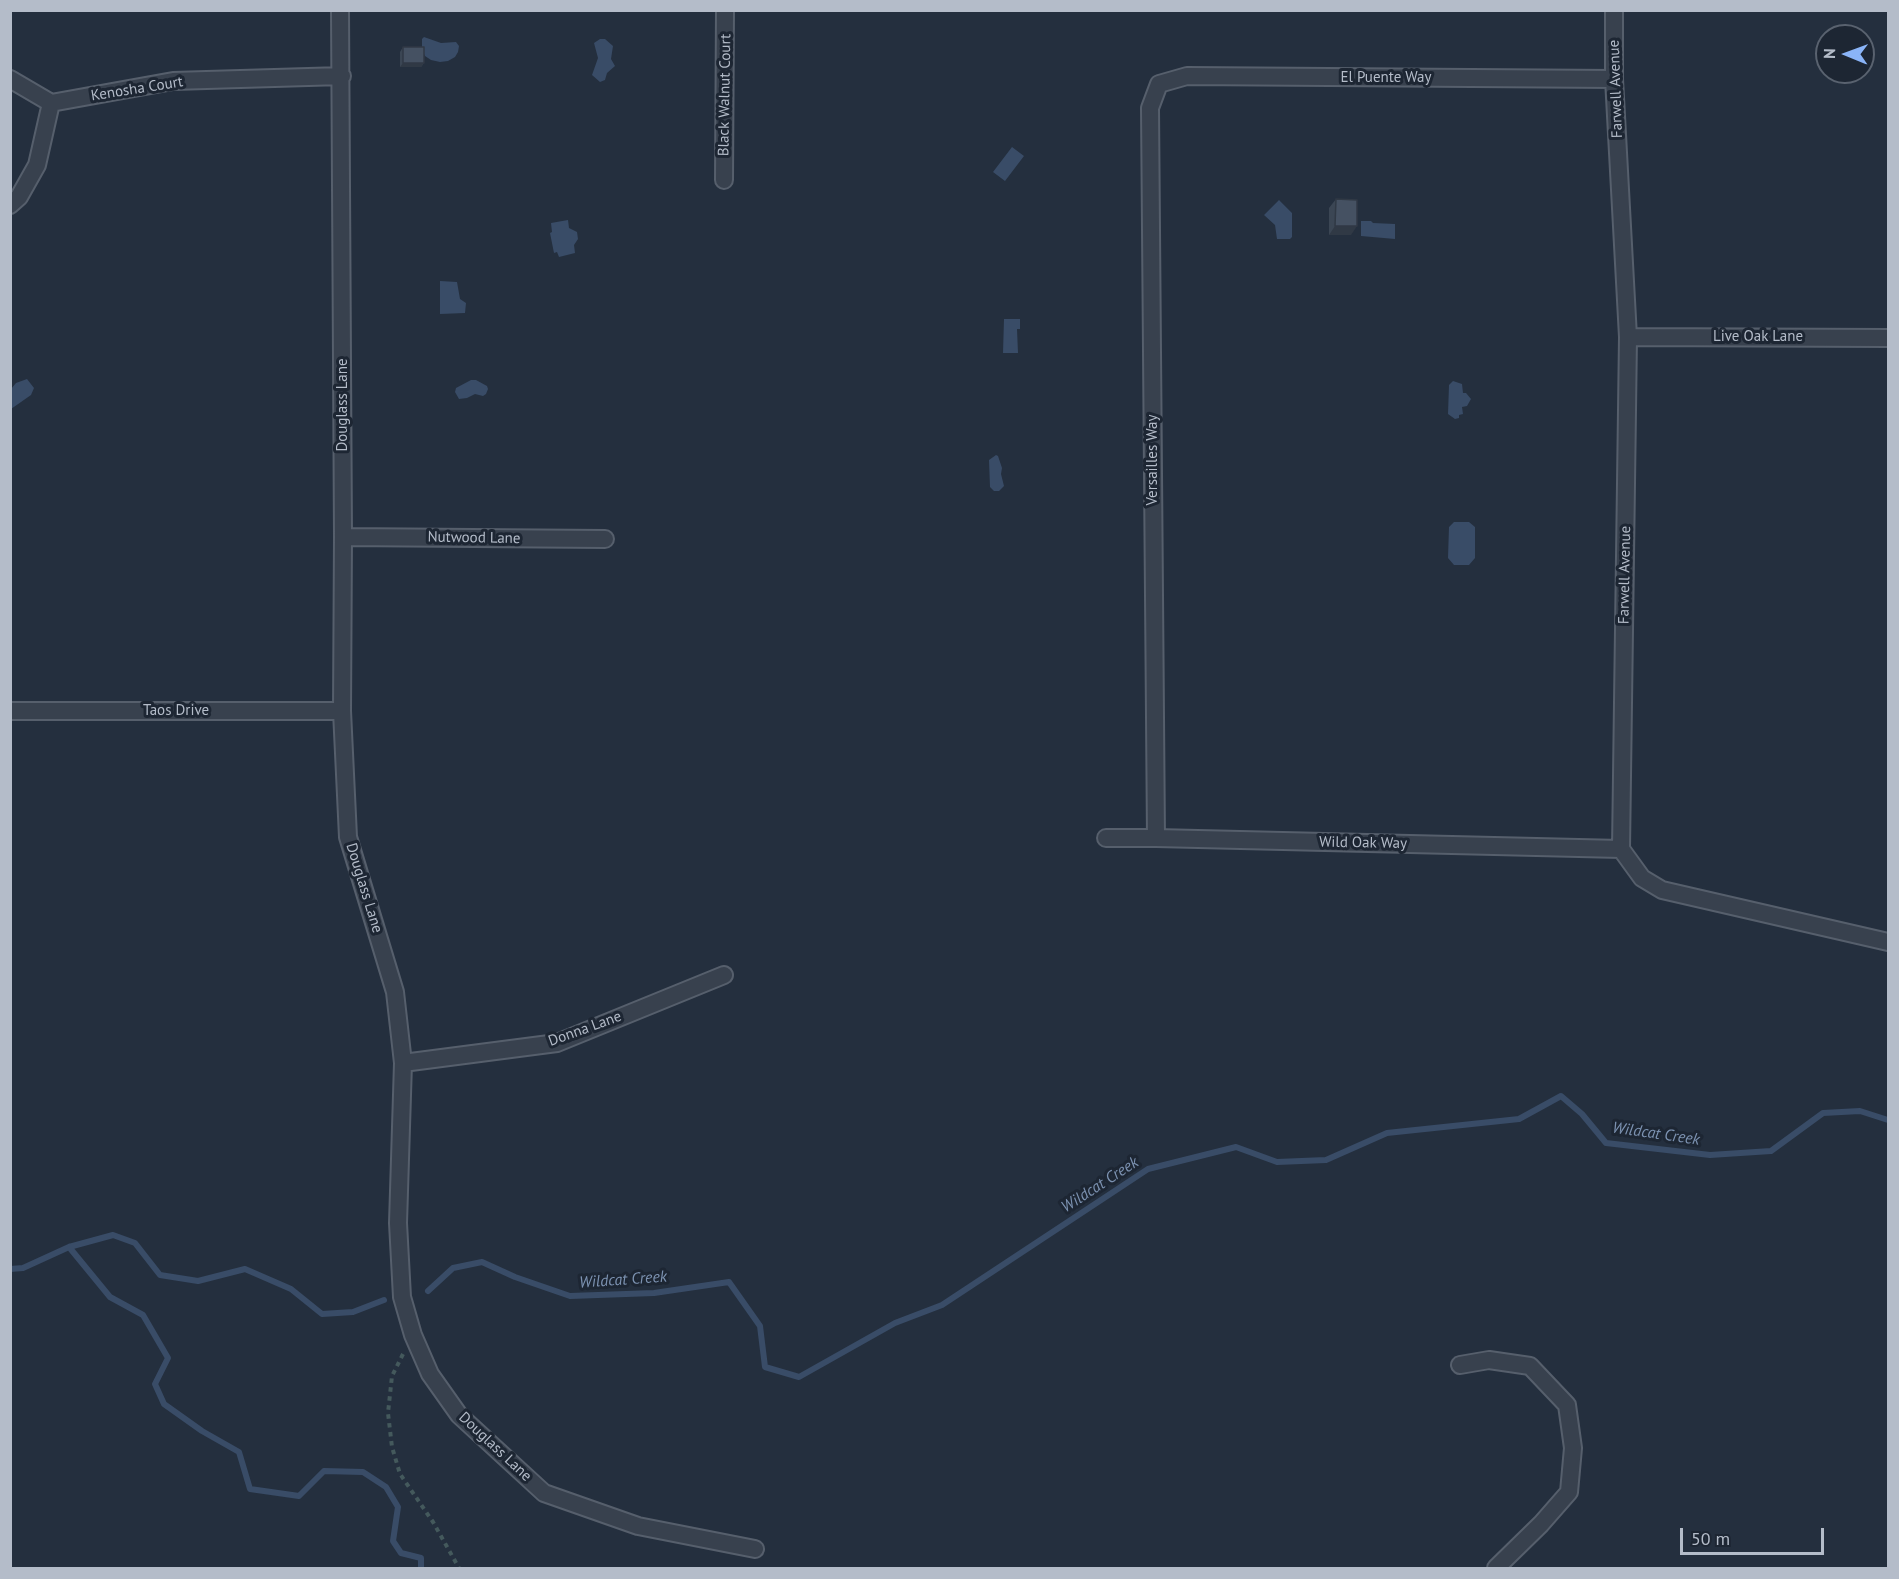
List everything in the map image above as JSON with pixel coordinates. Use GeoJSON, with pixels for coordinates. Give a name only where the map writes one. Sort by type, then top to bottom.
{"type":"FeatureCollection","features":[{"type":"Feature","properties":{"kind":"street","name":"Douglass Lane"},"geometry":{"type":"LineString","coordinates":[[340,10],[342,76],[342,711],[348,837],[395,992],[403,1063],[398,1223],[402,1297],[413,1335],[430,1374],[459,1415],[544,1493],[638,1526],[755,1549]]}},
{"type":"Feature","properties":{"kind":"street","name":"Black Walnut Court"},"geometry":{"type":"LineString","coordinates":[[724,180],[725,10]]}},
{"type":"Feature","properties":{"kind":"street","name":"Farwell Avenue"},"geometry":{"type":"LineString","coordinates":[[1614,10],[1614,79],[1628,337],[1621,849]]}},
{"type":"Feature","properties":{"kind":"street","name":"Kenosha Court"},"geometry":{"type":"LineString","coordinates":[[51,103],[173,81],[342,76]]}},
{"type":"Feature","properties":{"kind":"street","name":"El Puente Way"},"geometry":{"type":"LineString","coordinates":[[1159,84],[1187,76],[1614,79]]}},
{"type":"Feature","properties":{"kind":"street"},"geometry":{"type":"LineString","coordinates":[[10,79],[51,103],[37,165],[19,197],[10,205]]}},
{"type":"Feature","properties":{"kind":"street","name":"Versailles Way"},"geometry":{"type":"LineString","coordinates":[[1156,838],[1150,108],[1159,84]]}},
{"type":"Feature","properties":{"kind":"street","name":"Live Oak Lane"},"geometry":{"type":"LineString","coordinates":[[1628,337],[1888,338]]}},
{"type":"Feature","properties":{"kind":"street","name":"Nutwood Lane"},"geometry":{"type":"LineString","coordinates":[[343,537],[605,539]]}},
{"type":"Feature","properties":{"kind":"street","name":"Taos Drive"},"geometry":{"type":"LineString","coordinates":[[10,711],[342,711]]}},
{"type":"Feature","properties":{"kind":"street","name":"Wild Oak Way"},"geometry":{"type":"LineString","coordinates":[[1106,838],[1621,849]]}},
{"type":"Feature","properties":{"kind":"street"},"geometry":{"type":"LineString","coordinates":[[1621,849],[1642,878],[1662,890],[1888,942]]}},
{"type":"Feature","properties":{"kind":"street","name":"Donna Lane"},"geometry":{"type":"LineString","coordinates":[[403,1063],[557,1043],[724,975]]}},
{"type":"Feature","properties":{"kind":"street"},"geometry":{"type":"LineString","coordinates":[[1460,1365],[1489,1360],[1530,1366],[1567,1405],[1573,1449],[1569,1492],[1496,1569]]}},
{"type":"Feature","properties":{"kind":"path"},"geometry":{"type":"LineString","coordinates":[[413,1335],[392,1376],[388,1413],[392,1447],[400,1474],[433,1522],[459,1569]]}},
{"type":"Feature","properties":{"kind":"water"},"geometry":{"type":"Polygon","coordinates":[[[424,37],[441,43],[456,42],[459,46],[458,52],[448,61],[431,60],[422,50],[424,37]]]}},
{"type":"Feature","properties":{"kind":"water"},"geometry":{"type":"Polygon","coordinates":[[[605,39],[613,46],[611,59],[615,66],[607,73],[605,80],[600,82],[592,75],[598,58],[594,43],[605,39]]]}},
{"type":"Feature","properties":{"kind":"water"},"geometry":{"type":"Polygon","coordinates":[[[1012,147],[1024,156],[1005,181],[993,172],[1012,147]]]}},
{"type":"Feature","properties":{"kind":"water"},"geometry":{"type":"Polygon","coordinates":[[[1279,200],[1292,213],[1292,237],[1290,239],[1277,239],[1275,225],[1264,215],[1279,200]]]}},
{"type":"Feature","properties":{"kind":"water"},"geometry":{"type":"Polygon","coordinates":[[[568,220],[569,228],[577,232],[575,253],[559,257],[557,252],[554,253],[550,233],[552,232],[551,223],[568,220]]]}},
{"type":"Feature","properties":{"kind":"water"},"geometry":{"type":"Polygon","coordinates":[[[1361,221],[1395,224],[1395,239],[1361,236],[1361,221]]]}},
{"type":"Feature","properties":{"kind":"water"},"geometry":{"type":"Polygon","coordinates":[[[440,281],[457,282],[460,299],[466,303],[465,313],[440,314],[440,281]]]}},
{"type":"Feature","properties":{"kind":"water"},"geometry":{"type":"Polygon","coordinates":[[[1004,319],[1020,319],[1020,329],[1017,329],[1018,353],[1003,353],[1004,319]]]}},
{"type":"Feature","properties":{"kind":"water"},"geometry":{"type":"Polygon","coordinates":[[[27,379],[34,388],[31,395],[11,409],[11,389],[16,383],[27,379]]]}},
{"type":"Feature","properties":{"kind":"water"},"geometry":{"type":"Polygon","coordinates":[[[471,380],[487,386],[486,394],[483,396],[475,394],[459,399],[455,392],[456,388],[471,380]]]}},
{"type":"Feature","properties":{"kind":"water"},"geometry":{"type":"Polygon","coordinates":[[[1453,381],[1462,384],[1463,393],[1471,399],[1467,406],[1462,407],[1463,414],[1455,419],[1448,414],[1449,385],[1453,381]]]}},
{"type":"Feature","properties":{"kind":"water"},"geometry":{"type":"Polygon","coordinates":[[[996,455],[1002,468],[1004,486],[999,491],[994,491],[990,487],[989,460],[996,455]]]}},
{"type":"Feature","properties":{"kind":"water"},"geometry":{"type":"Polygon","coordinates":[[[1454,522],[1469,522],[1475,527],[1475,558],[1469,565],[1454,565],[1448,558],[1449,527],[1454,522]]]}},
{"type":"Feature","properties":{"kind":"building"},"geometry":{"type":"Polygon","coordinates":[[[403,47],[424,47],[424,63],[403,63],[403,47]]]}},
{"type":"Feature","properties":{"kind":"building"},"geometry":{"type":"Polygon","coordinates":[[[1336,199],[1357,200],[1357,226],[1335,226],[1336,199]]]}},
{"type":"Feature","properties":{"kind":"waterway","name":"Wildcat Creek"},"geometry":{"type":"LineString","coordinates":[[428,1291],[453,1268],[482,1262],[515,1277],[570,1296],[654,1293],[729,1282],[760,1326],[765,1367],[799,1377],[895,1323],[942,1305],[1148,1169],[1236,1147],[1277,1162],[1326,1160],[1387,1133],[1519,1119],[1561,1096],[1582,1114],[1606,1143],[1710,1155],[1771,1151],[1823,1113],[1860,1111],[1888,1120]]}},
{"type":"Feature","properties":{"kind":"waterway","name":"Wildcat Creek"},"geometry":{"type":"LineString","coordinates":[[10,1269],[23,1268],[69,1247],[113,1235],[135,1243],[160,1275],[198,1281],[245,1269],[291,1289],[322,1314],[353,1312],[384,1300]]}},
{"type":"Feature","properties":{"kind":"waterway"},"geometry":{"type":"LineString","coordinates":[[69,1247],[110,1297],[143,1315],[168,1358],[155,1384],[164,1404],[202,1431],[239,1452],[250,1489],[299,1496],[324,1471],[363,1472],[386,1487],[398,1507],[393,1541],[401,1553],[421,1558],[421,1568]]}}]}
